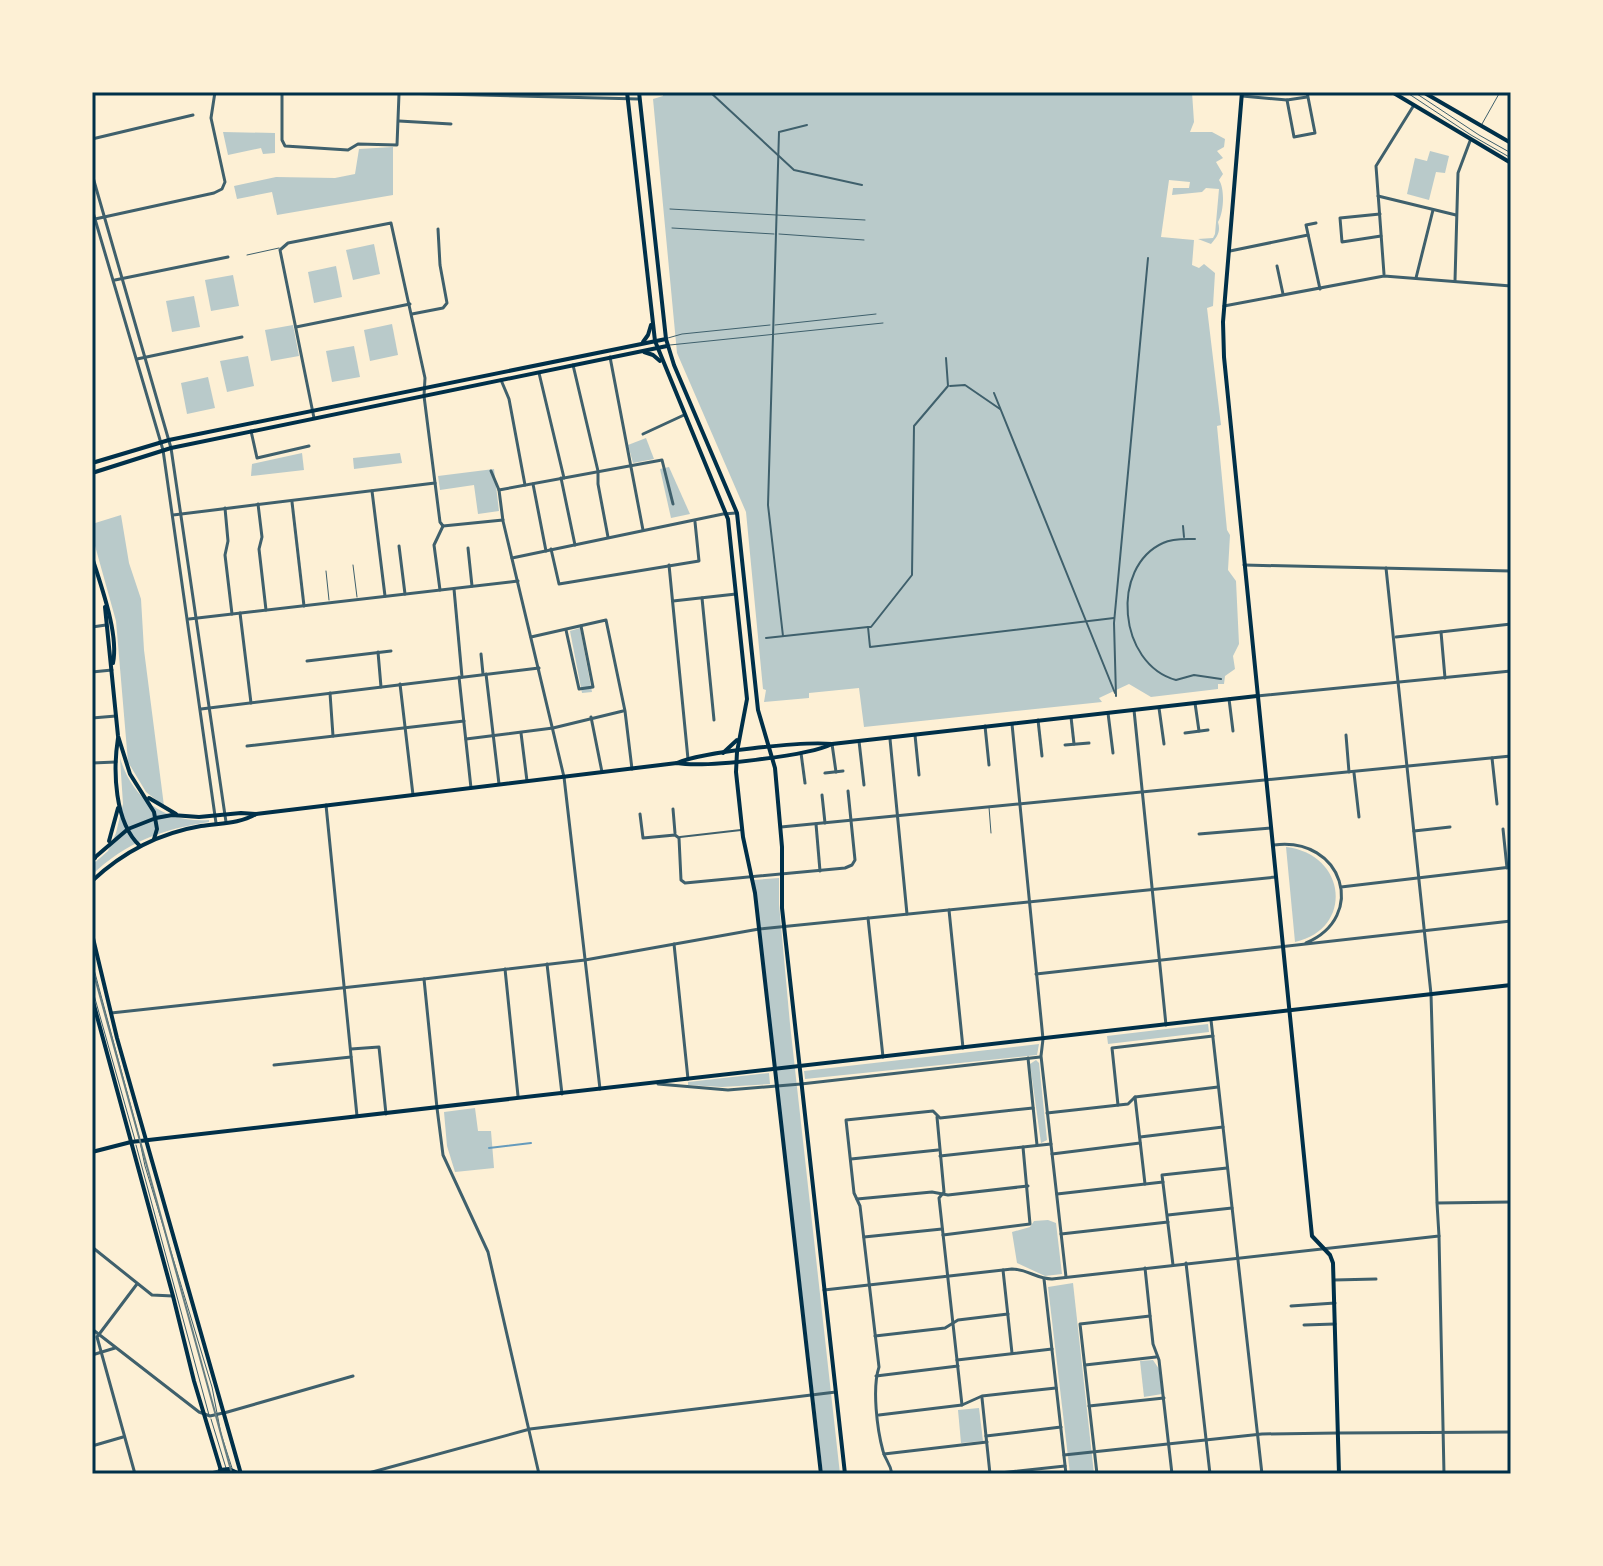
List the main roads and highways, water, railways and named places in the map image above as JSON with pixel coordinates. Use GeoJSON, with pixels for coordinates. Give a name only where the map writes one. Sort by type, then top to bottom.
{"type":"FeatureCollection","features":[{"type":"Feature","properties":{"kind":"main road"},"geometry":{"type":"LineString","coordinates":[[627,92],[655,341],[727,514],[747,699],[736,760],[742,830],[759,929],[821,1474]]}},
{"type":"Feature","properties":{"kind":"main road"},"geometry":{"type":"LineString","coordinates":[[639,92],[666,339],[737,513],[758,710],[774,757],[781,827],[784,926],[845,1474]]}},
{"type":"Feature","properties":{"kind":"main road"},"geometry":{"type":"LineString","coordinates":[[1392,92],[1470,141],[1511,161]]}},
{"type":"Feature","properties":{"kind":"main road"},"geometry":{"type":"LineString","coordinates":[[1423,92],[1511,143]]}},
{"type":"Feature","properties":{"kind":"main road"},"geometry":{"type":"LineString","coordinates":[[1242,94],[1224,306],[1224,357],[1312,1236],[1333,1261],[1339,1474]]}},
{"type":"Feature","properties":{"kind":"main road"},"geometry":{"type":"LineString","coordinates":[[647,285],[659,283]]}},
{"type":"Feature","properties":{"kind":"main road"},"geometry":{"type":"LineString","coordinates":[[637,344],[648,335],[651,320]]}},
{"type":"Feature","properties":{"kind":"main road"},"geometry":{"type":"LineString","coordinates":[[92,463],[169,440],[666,339]]}},
{"type":"Feature","properties":{"kind":"main road"},"geometry":{"type":"LineString","coordinates":[[92,473],[171,448],[668,346]]}},
{"type":"Feature","properties":{"kind":"main road"},"geometry":{"type":"LineString","coordinates":[[638,351],[652,354],[664,366]]}},
{"type":"Feature","properties":{"kind":"main road"},"geometry":{"type":"LineString","coordinates":[[703,456],[711,452]]}},
{"type":"Feature","properties":{"kind":"main road"},"geometry":{"type":"LineString","coordinates":[[92,557],[114,638],[113,667]]}},
{"type":"Feature","properties":{"kind":"main road"},"geometry":{"type":"LineString","coordinates":[[105,607],[117,716],[119,801],[116,823],[108,845]]}},
{"type":"Feature","properties":{"kind":"main road"},"geometry":{"type":"LineString","coordinates":[[93,858],[128,829],[156,818],[256,814],[632,769],[809,743],[832,744],[1257,696]]}},
{"type":"Feature","properties":{"kind":"main road"},"geometry":{"type":"LineString","coordinates":[[721,754],[733,746],[741,735]]}},
{"type":"Feature","properties":{"kind":"main road"},"geometry":{"type":"LineString","coordinates":[[118,736],[130,774],[156,818],[154,839]]}},
{"type":"Feature","properties":{"kind":"main road"},"geometry":{"type":"LineString","coordinates":[[677,763],[692,765],[774,757],[832,744]]}},
{"type":"Feature","properties":{"kind":"main road"},"geometry":{"type":"LineString","coordinates":[[753,759],[770,748]]}},
{"type":"Feature","properties":{"kind":"main road"},"geometry":{"type":"LineString","coordinates":[[145,795],[182,816]]}},
{"type":"Feature","properties":{"kind":"main road"},"geometry":{"type":"LineString","coordinates":[[119,801],[128,829],[140,846]]}},
{"type":"Feature","properties":{"kind":"main road"},"geometry":{"type":"LineString","coordinates":[[92,881],[154,839],[187,828],[245,820],[256,814]]}},
{"type":"Feature","properties":{"kind":"main road"},"geometry":{"type":"LineString","coordinates":[[92,934],[184,1281],[224,1413],[237,1473],[224,1472],[206,1415],[135,1141],[92,998]]}},
{"type":"Feature","properties":{"kind":"main road"},"geometry":{"type":"LineString","coordinates":[[92,1152],[135,1141],[1511,985]]}},
{"type":"Feature","properties":{"kind":"waterway"},"geometry":{"type":"LineString","coordinates":[[489,1148],[531,1143]]}},
{"type":"Feature","properties":{"kind":"railway"},"geometry":{"type":"LineString","coordinates":[[92,967],[232,1474]]}}]}
